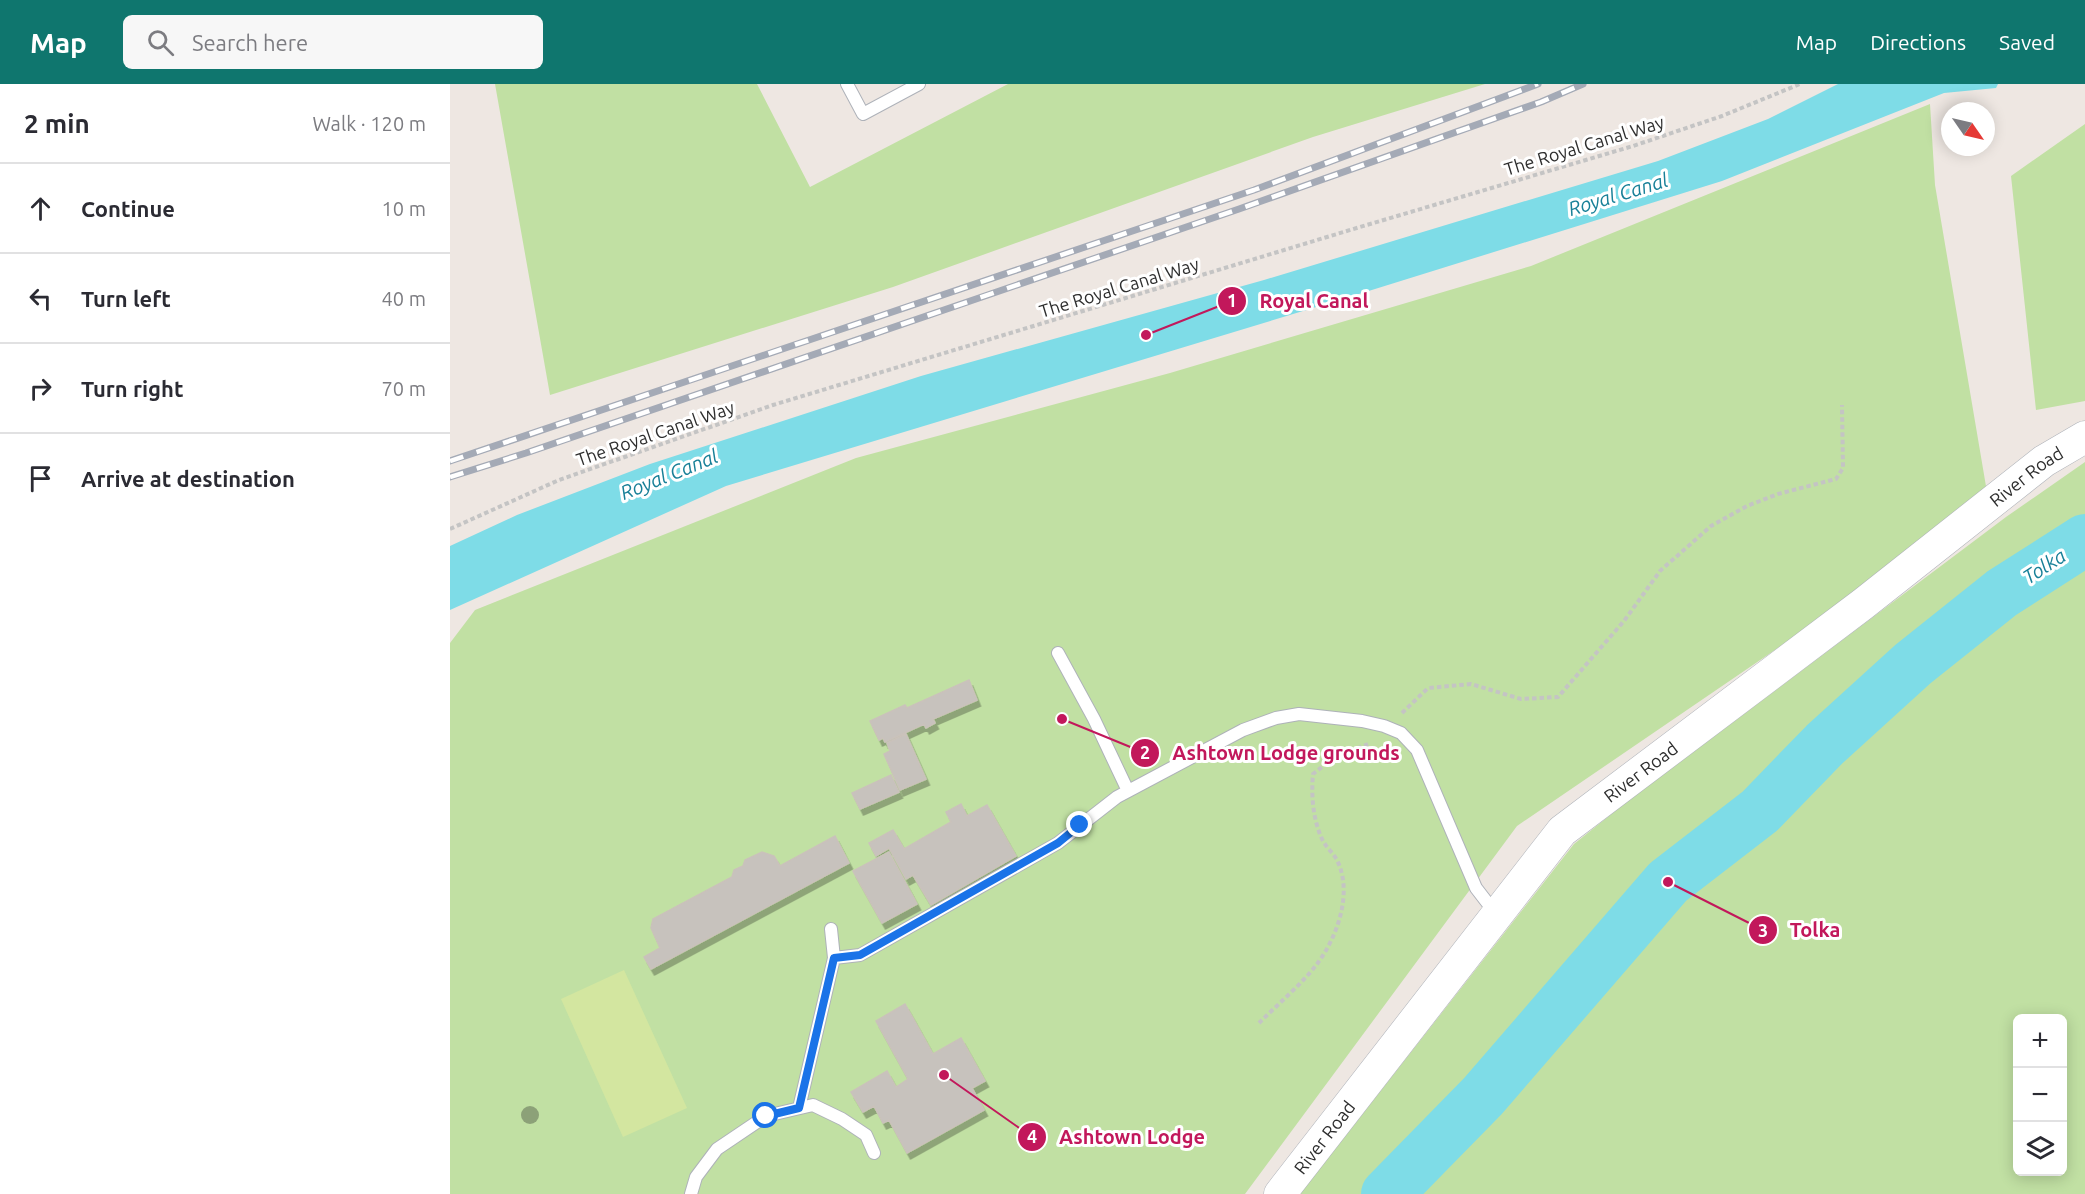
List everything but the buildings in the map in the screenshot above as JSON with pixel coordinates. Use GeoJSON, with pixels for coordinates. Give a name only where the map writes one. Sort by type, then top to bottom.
{"type":"FeatureCollection","features":[{"type":"Feature","properties":{"kind":"main road","name":"River Road"},"geometry":{"type":"LineString","coordinates":[[1280,1194],[1562,831],[1863,604],[2044,461],[2085,437]]}},
{"type":"Feature","properties":{"kind":"lane"},"geometry":{"type":"LineString","coordinates":[[847,84],[863,114],[919,84]]}},
{"type":"Feature","properties":{"kind":"lane"},"geometry":{"type":"LineString","coordinates":[[1058,653],[1094,718],[1128,791]]}},
{"type":"Feature","properties":{"kind":"lane"},"geometry":{"type":"LineString","coordinates":[[834,958],[860,955],[991,882],[1058,843],[1117,797],[1243,730],[1276,718],[1299,714],[1362,721],[1401,733],[1417,750],[1476,888],[1496,915]]}},
{"type":"Feature","properties":{"kind":"lane"},"geometry":{"type":"LineString","coordinates":[[799,1108],[834,958],[831,929]]}},
{"type":"Feature","properties":{"kind":"lane"},"geometry":{"type":"LineString","coordinates":[[691,1194],[696,1177],[717,1149],[766,1116],[799,1108],[813,1105],[842,1119],[866,1135],[874,1153]]}},
{"type":"Feature","properties":{"kind":"path","name":"The Royal Canal Way"},"geometry":{"type":"LineString","coordinates":[[450,529],[560,480],[773,405],[1360,227],[1633,147],[1722,116],[1800,84]]}},
{"type":"Feature","properties":{"kind":"path"},"geometry":{"type":"LineString","coordinates":[[1395,730],[1402,713],[1428,688],[1471,684],[1521,699],[1558,697],[1624,621],[1660,571],[1711,526],[1747,506],[1778,494],[1836,479],[1843,468],[1842,405]]}},
{"type":"Feature","properties":{"kind":"path"},"geometry":{"type":"LineString","coordinates":[[1259,1023],[1317,964],[1332,939],[1342,908],[1345,884],[1337,860],[1323,841],[1314,813],[1311,793],[1314,774],[1335,757],[1368,744],[1362,721]]}},
{"type":"Feature","properties":{"kind":"green space"},"geometry":{"type":"Polygon","coordinates":[[[495,84],[757,84],[810,187],[1008,84],[1485,84],[1313,137],[893,287],[550,395],[495,84]]]}},
{"type":"Feature","properties":{"kind":"green space"},"geometry":{"type":"Polygon","coordinates":[[[1930,104],[1935,185],[1989,504],[1517,826],[1245,1194],[450,1194],[450,643],[475,610],[856,458],[1170,373],[1531,266],[1930,104]]]}},
{"type":"Feature","properties":{"kind":"green space"},"geometry":{"type":"Polygon","coordinates":[[[2085,124],[2085,401],[2036,410],[2011,176],[2085,124]]]}},
{"type":"Feature","properties":{"kind":"green space"},"geometry":{"type":"Polygon","coordinates":[[[2085,462],[2085,1194],[1300,1194],[1574,844],[2006,517],[2085,462]]]}},
{"type":"Feature","properties":{"kind":"green space"},"geometry":{"type":"Polygon","coordinates":[[[624,970],[687,1108],[623,1137],[561,999],[624,970]]]}},
{"type":"Feature","properties":{"kind":"water","name":"Royal Canal"},"geometry":{"type":"Polygon","coordinates":[[[1838,84],[1998,84],[1996,88],[1944,93],[1722,181],[726,486],[450,610],[450,546],[517,515],[650,464],[921,376],[1264,280],[1658,161],[1768,119],[1838,84]]]}},
{"type":"Feature","properties":{"kind":"waterway","name":"Tolka"},"geometry":{"type":"LineString","coordinates":[[1387,1194],[1483,1096],[1668,882],[1760,811],[1825,744],[1913,664],[2002,593],[2085,540]]}},
{"type":"Feature","properties":{"kind":"railway"},"geometry":{"type":"LineString","coordinates":[[450,461],[1254,190],[1538,84]]}},
{"type":"Feature","properties":{"kind":"railway"},"geometry":{"type":"LineString","coordinates":[[450,477],[1239,209],[1541,102],[1583,84]]}},
{"type":"Feature","properties":{"kind":"place","name":"Royal Canal"},"geometry":{"type":"Point","coordinates":[1146,335]}},
{"type":"Feature","properties":{"kind":"place","name":"Ashtown Lodge grounds"},"geometry":{"type":"Point","coordinates":[1062,719]}},
{"type":"Feature","properties":{"kind":"place","name":"Tolka"},"geometry":{"type":"Point","coordinates":[1668,882]}},
{"type":"Feature","properties":{"kind":"place","name":"Ashtown Lodge"},"geometry":{"type":"Point","coordinates":[944,1075]}},
{"type":"Feature","properties":{"kind":"route"},"geometry":{"type":"LineString","coordinates":[[766,1116],[799,1108],[834,958],[860,955],[1058,843],[1080,825]]}}]}
